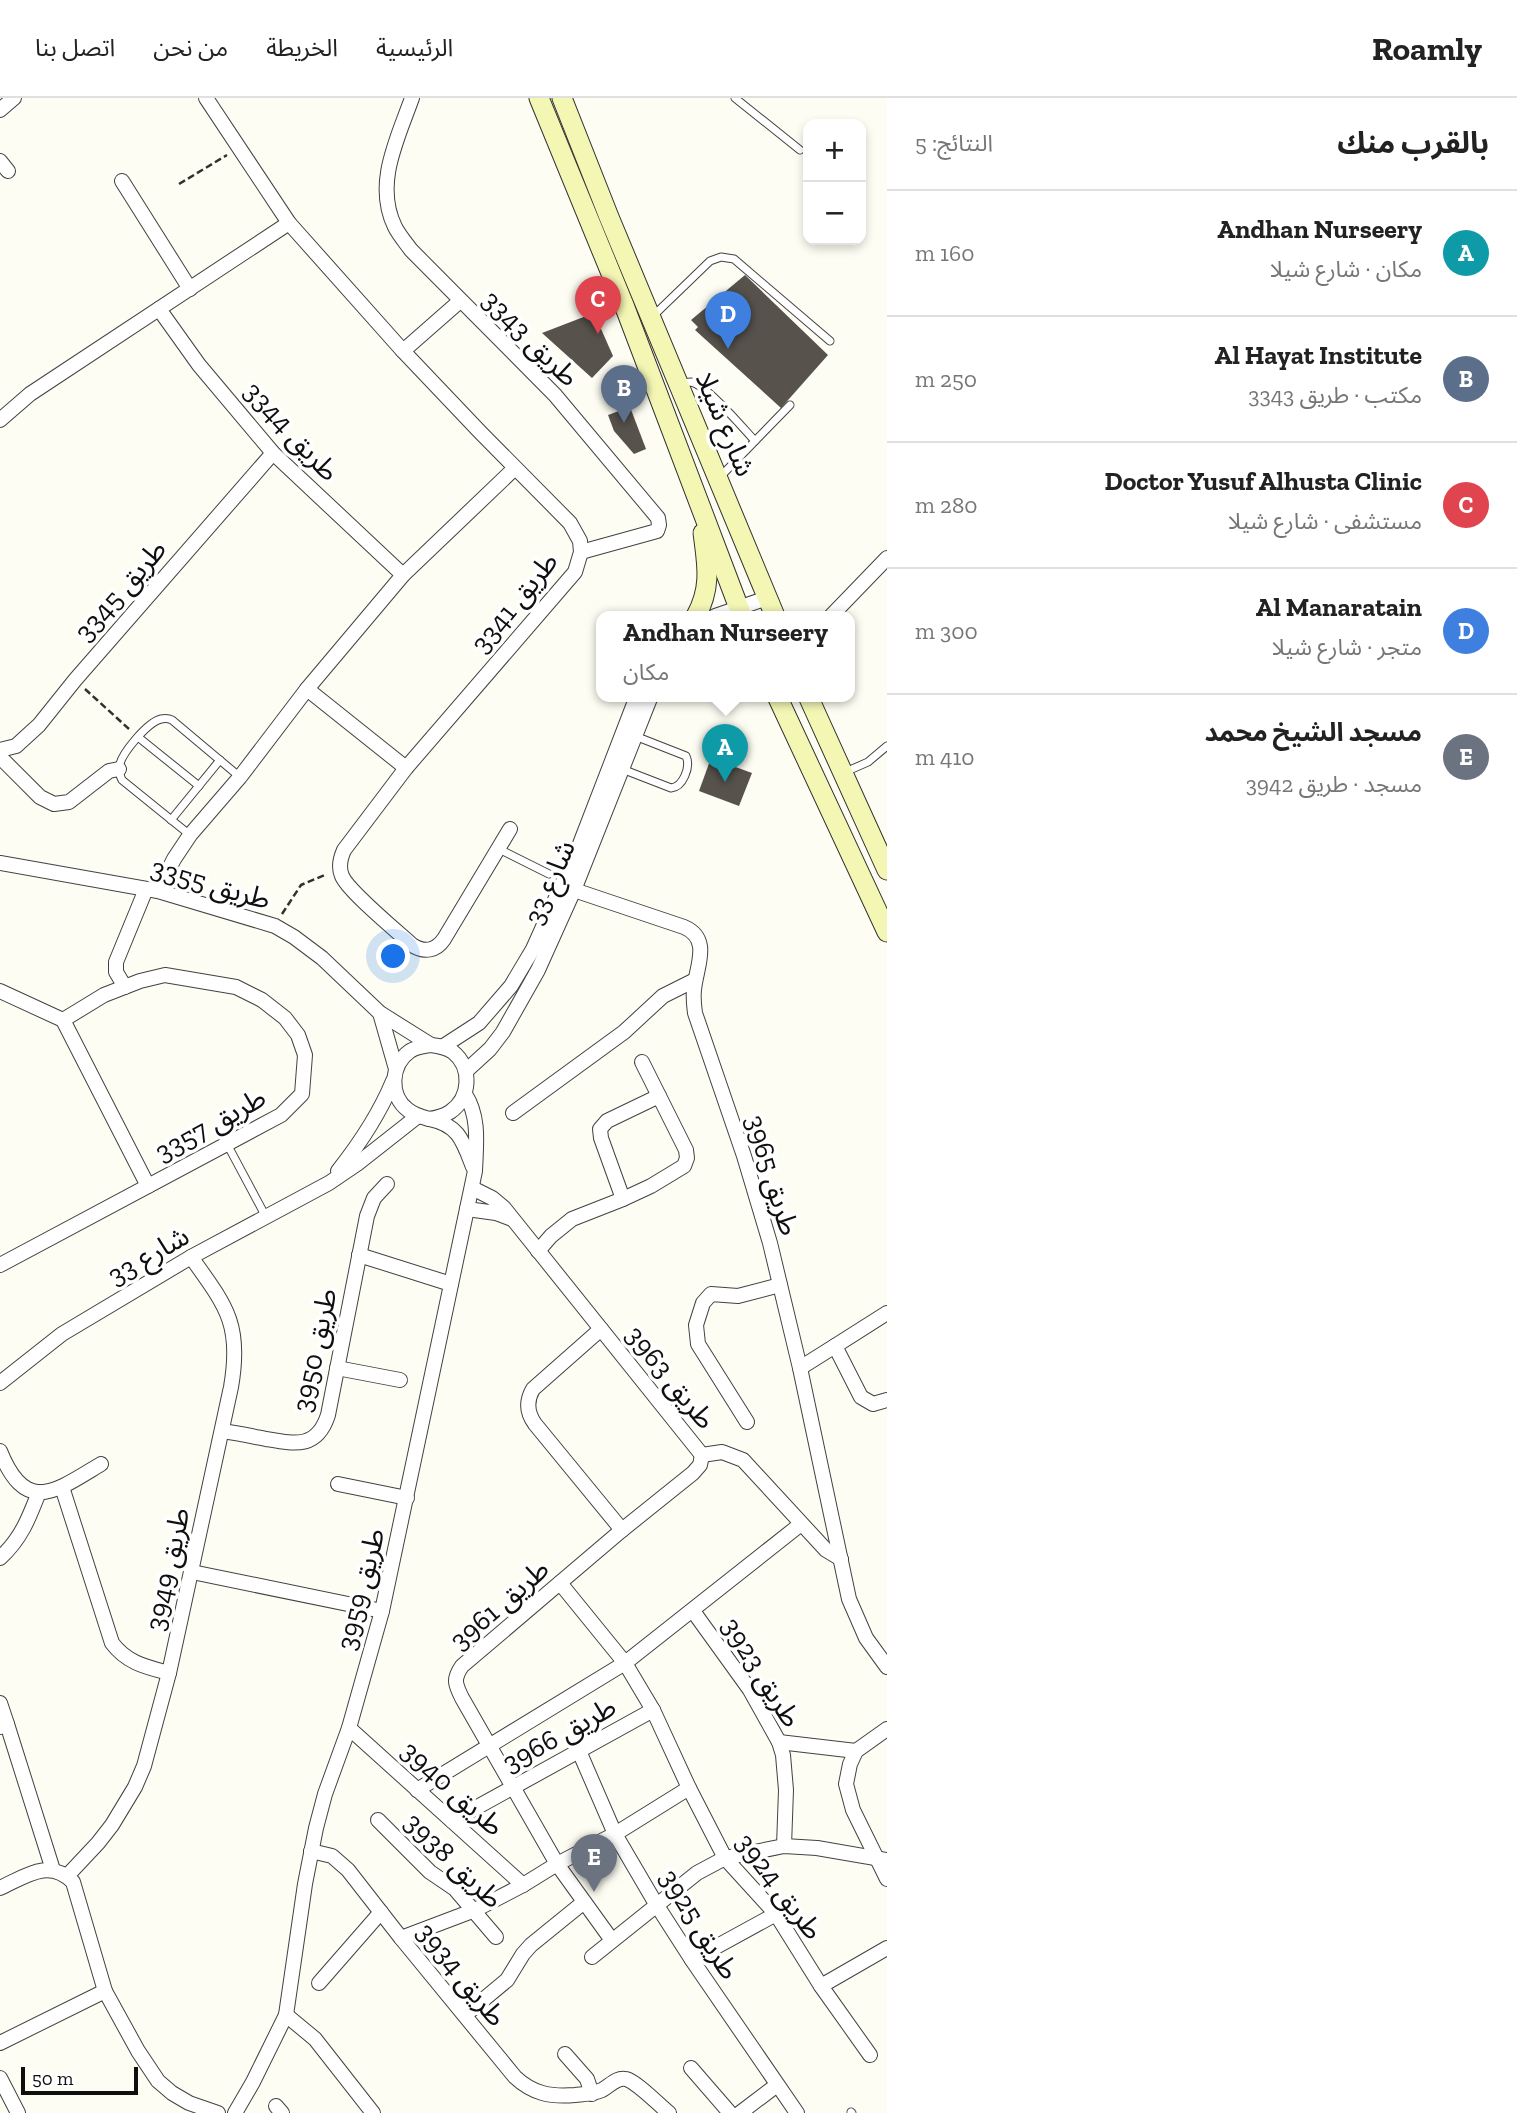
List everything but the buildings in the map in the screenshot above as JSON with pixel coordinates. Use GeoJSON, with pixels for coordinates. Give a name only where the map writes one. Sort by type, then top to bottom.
{"type":"FeatureCollection","features":[{"type":"Feature","properties":{"kind":"main road","name":"شارع شيلا"},"geometry":{"type":"LineString","coordinates":[[539,98],[624,305],[740,611]]}},
{"type":"Feature","properties":{"kind":"main road","name":"شارع شيلا"},"geometry":{"type":"LineString","coordinates":[[562,98],[771,607]]}},
{"type":"Feature","properties":{"kind":"main road"},"geometry":{"type":"LineString","coordinates":[[698,611],[705,598],[708,580],[701,507]]}},
{"type":"Feature","properties":{"kind":"main road"},"geometry":{"type":"LineString","coordinates":[[776,702],[887,932]]}},
{"type":"Feature","properties":{"kind":"main road"},"geometry":{"type":"LineString","coordinates":[[811,702],[887,870]]}},
{"type":"Feature","properties":{"kind":"street"},"geometry":{"type":"LineString","coordinates":[[0,110],[14,98]]}},
{"type":"Feature","properties":{"kind":"street","name":"طريق 3341"},"geometry":{"type":"LineString","coordinates":[[206,98],[289,223],[403,351],[570,523],[580,541],[581,552],[575,572],[406,768],[344,850],[339,862],[340,869]]}},
{"type":"Feature","properties":{"kind":"street","name":"طريق 3343"},"geometry":{"type":"LineString","coordinates":[[412,98],[386,175],[387,202],[395,228],[411,250],[555,395],[658,518],[657,531],[581,552]]}},
{"type":"Feature","properties":{"kind":"street"},"geometry":{"type":"LineString","coordinates":[[122,181],[190,289]]}},
{"type":"Feature","properties":{"kind":"street"},"geometry":{"type":"LineString","coordinates":[[0,420],[30,394],[289,223]]}},
{"type":"Feature","properties":{"kind":"street"},"geometry":{"type":"LineString","coordinates":[[403,351],[460,301]]}},
{"type":"Feature","properties":{"kind":"street","name":"طريق 3344"},"geometry":{"type":"LineString","coordinates":[[159,309],[199,365],[273,453],[402,575]]}},
{"type":"Feature","properties":{"kind":"street","name":"طريق 3345"},"geometry":{"type":"LineString","coordinates":[[0,750],[16,746],[39,725],[273,453]]}},
{"type":"Feature","properties":{"kind":"street"},"geometry":{"type":"LineString","coordinates":[[125,987],[116,972],[116,962],[152,890],[190,835],[402,575],[515,468]]}},
{"type":"Feature","properties":{"kind":"street"},"geometry":{"type":"LineString","coordinates":[[836,611],[887,558]]}},
{"type":"Feature","properties":{"kind":"street"},"geometry":{"type":"LineString","coordinates":[[740,611],[771,607]]}},
{"type":"Feature","properties":{"kind":"street"},"geometry":{"type":"LineString","coordinates":[[307,689],[406,768]]}},
{"type":"Feature","properties":{"kind":"street","name":"شارع 33"},"geometry":{"type":"LineString","coordinates":[[437,1046],[479,1023],[511,986],[533,949],[580,844],[635,702]]}},
{"type":"Feature","properties":{"kind":"street","name":"شارع 33"},"geometry":{"type":"LineString","coordinates":[[466,1071],[490,1049],[503,1032],[538,970],[574,890],[649,702]]}},
{"type":"Feature","properties":{"kind":"street"},"geometry":{"type":"LineString","coordinates":[[0,757],[40,797],[54,804],[69,802],[109,771],[119,769]]}},
{"type":"Feature","properties":{"kind":"street"},"geometry":{"type":"LineString","coordinates":[[340,869],[348,885],[412,945],[418,949],[429,950],[440,945],[510,829]]}},
{"type":"Feature","properties":{"kind":"street","name":"طريق 3355"},"geometry":{"type":"LineString","coordinates":[[0,863],[152,890],[275,926],[321,957],[380,1013],[437,1046]]}},
{"type":"Feature","properties":{"kind":"street","name":"طريق 3965"},"geometry":{"type":"LineString","coordinates":[[574,890],[690,929],[699,940],[701,947],[695,980],[695,1013],[757,1199],[800,1368],[841,1559]]}},
{"type":"Feature","properties":{"kind":"street","name":"طريق 3357"},"geometry":{"type":"LineString","coordinates":[[0,1265],[148,1186],[227,1143],[281,1115],[302,1094],[306,1055],[298,1035],[285,1018],[262,1000],[236,987],[165,975],[104,995],[63,1020],[148,1186]]}},
{"type":"Feature","properties":{"kind":"street"},"geometry":{"type":"LineString","coordinates":[[513,1113],[624,1032],[663,996],[695,980]]}},
{"type":"Feature","properties":{"kind":"street"},"geometry":{"type":"LineString","coordinates":[[0,991],[63,1020]]}},
{"type":"Feature","properties":{"kind":"street"},"geometry":{"type":"LineString","coordinates":[[380,1013],[395,1075],[395,1092],[400,1102],[423,1118],[450,1126],[458,1134],[475,1171]]}},
{"type":"Feature","properties":{"kind":"street"},"geometry":{"type":"LineString","coordinates":[[395,1075],[401,1059],[420,1046],[437,1046],[453,1052],[461,1061],[466,1071],[467,1083],[459,1104],[451,1112],[423,1118]]}},
{"type":"Feature","properties":{"kind":"street"},"geometry":{"type":"LineString","coordinates":[[537,1251],[572,1219],[651,1186],[684,1166],[686,1150],[642,1062]]}},
{"type":"Feature","properties":{"kind":"street","name":"شارع 33"},"geometry":{"type":"LineString","coordinates":[[329,1183],[363,1140],[381,1110],[395,1075]]}},
{"type":"Feature","properties":{"kind":"street","name":"طريق 3959"},"geometry":{"type":"LineString","coordinates":[[235,2113],[286,2015],[311,1851],[325,1794],[349,1728],[382,1611],[475,1171],[475,1118],[465,1094]]}},
{"type":"Feature","properties":{"kind":"street"},"geometry":{"type":"LineString","coordinates":[[623,1199],[600,1129],[607,1121],[659,1096]]}},
{"type":"Feature","properties":{"kind":"street","name":"شارع 33"},"geometry":{"type":"LineString","coordinates":[[0,1383],[62,1334],[191,1257],[329,1183],[423,1118]]}},
{"type":"Feature","properties":{"kind":"street","name":"طريق 3950"},"geometry":{"type":"LineString","coordinates":[[222,1431],[293,1444],[312,1439],[325,1424],[370,1207],[374,1198],[387,1184]]}},
{"type":"Feature","properties":{"kind":"street","name":"طريق 3963"},"geometry":{"type":"LineString","coordinates":[[472,1188],[498,1202],[702,1455],[722,1452],[743,1460],[825,1550],[841,1559]]}},
{"type":"Feature","properties":{"kind":"street"},"geometry":{"type":"LineString","coordinates":[[467,1209],[496,1213],[513,1220]]}},
{"type":"Feature","properties":{"kind":"street"},"geometry":{"type":"LineString","coordinates":[[359,1255],[451,1284]]}},
{"type":"Feature","properties":{"kind":"street","name":"طريق 3949"},"geometry":{"type":"LineString","coordinates":[[60,1873],[83,1860],[112,1825],[135,1787],[144,1766],[169,1673],[222,1431],[234,1371],[233,1331],[226,1309],[191,1257]]}},
{"type":"Feature","properties":{"kind":"street"},"geometry":{"type":"LineString","coordinates":[[747,1423],[698,1344],[696,1325],[704,1299],[711,1294],[738,1296],[780,1286]]}},
{"type":"Feature","properties":{"kind":"street"},"geometry":{"type":"LineString","coordinates":[[800,1368],[887,1313]]}},
{"type":"Feature","properties":{"kind":"street"},"geometry":{"type":"LineString","coordinates":[[601,1329],[533,1389],[529,1396],[528,1410],[536,1424],[622,1530]]}},
{"type":"Feature","properties":{"kind":"street"},"geometry":{"type":"LineString","coordinates":[[835,1346],[861,1397],[873,1404],[887,1400]]}},
{"type":"Feature","properties":{"kind":"street"},"geometry":{"type":"LineString","coordinates":[[337,1368],[400,1380]]}},
{"type":"Feature","properties":{"kind":"street"},"geometry":{"type":"LineString","coordinates":[[0,1451],[11,1475],[28,1489],[39,1492],[62,1488],[101,1464]]}},
{"type":"Feature","properties":{"kind":"street","name":"طريق 3961"},"geometry":{"type":"LineString","coordinates":[[611,1939],[557,1864],[488,1747],[455,1683],[455,1675],[462,1666],[622,1530],[693,1473],[703,1460],[702,1455]]}},
{"type":"Feature","properties":{"kind":"street"},"geometry":{"type":"LineString","coordinates":[[338,1484],[407,1498]]}},
{"type":"Feature","properties":{"kind":"street"},"geometry":{"type":"LineString","coordinates":[[62,1488],[113,1643],[133,1662],[169,1673]]}},
{"type":"Feature","properties":{"kind":"street"},"geometry":{"type":"LineString","coordinates":[[0,1558],[11,1548],[27,1525],[39,1492]]}},
{"type":"Feature","properties":{"kind":"street","name":"طريق 3966"},"geometry":{"type":"LineString","coordinates":[[625,1663],[801,1524]]}},
{"type":"Feature","properties":{"kind":"street"},"geometry":{"type":"LineString","coordinates":[[841,1559],[853,1612],[866,1638],[887,1667]]}},
{"type":"Feature","properties":{"kind":"street"},"geometry":{"type":"LineString","coordinates":[[192,1572],[382,1611]]}},
{"type":"Feature","properties":{"kind":"street","name":"طريق 3924"},"geometry":{"type":"LineString","coordinates":[[560,1583],[625,1663],[653,1710],[725,1858],[776,1914],[821,1986],[870,2055]]}},
{"type":"Feature","properties":{"kind":"street","name":"طريق 3923"},"geometry":{"type":"LineString","coordinates":[[693,1611],[750,1690],[779,1742],[786,1790],[784,1846]]}},
{"type":"Feature","properties":{"kind":"street"},"geometry":{"type":"LineString","coordinates":[[417,1790],[625,1663]]}},
{"type":"Feature","properties":{"kind":"street"},"geometry":{"type":"LineString","coordinates":[[0,1703],[3,1726],[60,1873]]}},
{"type":"Feature","properties":{"kind":"street","name":"طريق 3966"},"geometry":{"type":"LineString","coordinates":[[452,1821],[653,1710]]}},
{"type":"Feature","properties":{"kind":"street","name":"طريق 3940"},"geometry":{"type":"LineString","coordinates":[[349,1728],[523,1885]]}},
{"type":"Feature","properties":{"kind":"street"},"geometry":{"type":"LineString","coordinates":[[887,1730],[856,1751],[846,1784],[853,1810],[881,1858],[887,1879]]}},
{"type":"Feature","properties":{"kind":"street"},"geometry":{"type":"LineString","coordinates":[[779,1742],[856,1751]]}},
{"type":"Feature","properties":{"kind":"street","name":"طريق 3925"},"geometry":{"type":"LineString","coordinates":[[579,1751],[615,1834],[656,1904],[797,2113]]}},
{"type":"Feature","properties":{"kind":"street"},"geometry":{"type":"LineString","coordinates":[[401,1938],[475,1910],[523,1885],[615,1834],[689,1788]]}},
{"type":"Feature","properties":{"kind":"street","name":"طريق 3938"},"geometry":{"type":"LineString","coordinates":[[378,1820],[430,1872],[455,1889],[496,1937]]}},
{"type":"Feature","properties":{"kind":"street"},"geometry":{"type":"LineString","coordinates":[[592,1957],[696,1873],[725,1858],[784,1846],[881,1858]]}},
{"type":"Feature","properties":{"kind":"street","name":"طريق 3934"},"geometry":{"type":"LineString","coordinates":[[311,1851],[325,1853],[343,1864],[524,2086],[547,2095],[592,2094]]}},
{"type":"Feature","properties":{"kind":"street"},"geometry":{"type":"LineString","coordinates":[[0,1888],[37,1871],[60,1873],[73,1882],[105,1991],[138,2051],[158,2081],[172,2093],[189,2103],[218,2113]]}},
{"type":"Feature","properties":{"kind":"street"},"geometry":{"type":"LineString","coordinates":[[465,2015],[507,1980],[531,1945],[584,1902]]}},
{"type":"Feature","properties":{"kind":"street"},"geometry":{"type":"LineString","coordinates":[[319,1983],[381,1912]]}},
{"type":"Feature","properties":{"kind":"street"},"geometry":{"type":"LineString","coordinates":[[692,1960],[776,1914]]}},
{"type":"Feature","properties":{"kind":"street"},"geometry":{"type":"LineString","coordinates":[[821,1986],[887,1948]]}},
{"type":"Feature","properties":{"kind":"street"},"geometry":{"type":"LineString","coordinates":[[0,2043],[105,1991]]}},
{"type":"Feature","properties":{"kind":"street"},"geometry":{"type":"LineString","coordinates":[[286,2015],[315,2039],[373,2113]]}},
{"type":"Feature","properties":{"kind":"street"},"geometry":{"type":"LineString","coordinates":[[565,2054],[587,2079],[592,2094],[617,2080],[627,2080],[669,2113]]}},
{"type":"Feature","properties":{"kind":"street"},"geometry":{"type":"LineString","coordinates":[[691,2068],[730,2113]]}},
{"type":"Feature","properties":{"kind":"street"},"geometry":{"type":"LineString","coordinates":[[0,2078],[18,2113]]}},
{"type":"Feature","properties":{"kind":"street"},"geometry":{"type":"LineString","coordinates":[[740,2113],[777,2085]]}},
{"type":"Feature","properties":{"kind":"lane"},"geometry":{"type":"LineString","coordinates":[[735,98],[800,150]]}},
{"type":"Feature","properties":{"kind":"lane"},"geometry":{"type":"LineString","coordinates":[[651,317],[710,261],[721,257],[734,259],[830,341]]}},
{"type":"Feature","properties":{"kind":"lane"},"geometry":{"type":"LineString","coordinates":[[679,384],[690,382],[700,386],[727,410],[755,441]]}},
{"type":"Feature","properties":{"kind":"lane"},"geometry":{"type":"LineString","coordinates":[[719,478],[790,405]]}},
{"type":"Feature","properties":{"kind":"lane"},"geometry":{"type":"LineString","coordinates":[[190,835],[122,780],[119,769],[121,761],[138,737],[160,719],[172,720],[240,777]]}},
{"type":"Feature","properties":{"kind":"lane"},"geometry":{"type":"LineString","coordinates":[[622,769],[671,788],[681,783],[689,763],[686,756],[635,736]]}},
{"type":"Feature","properties":{"kind":"lane"},"geometry":{"type":"LineString","coordinates":[[138,737],[199,786]]}},
{"type":"Feature","properties":{"kind":"lane"},"geometry":{"type":"LineString","coordinates":[[843,773],[868,762],[887,746]]}},
{"type":"Feature","properties":{"kind":"lane"},"geometry":{"type":"LineString","coordinates":[[171,820],[220,760]]}},
{"type":"Feature","properties":{"kind":"lane"},"geometry":{"type":"LineString","coordinates":[[498,849],[549,874]]}},
{"type":"Feature","properties":{"kind":"lane"},"geometry":{"type":"LineString","coordinates":[[227,1143],[266,1217]]}},
{"type":"Feature","properties":{"kind":"path"},"geometry":{"type":"LineString","coordinates":[[179,184],[238,148]]}},
{"type":"Feature","properties":{"kind":"path"},"geometry":{"type":"LineString","coordinates":[[75,680],[138,737]]}},
{"type":"Feature","properties":{"kind":"path"},"geometry":{"type":"LineString","coordinates":[[275,926],[301,885],[340,869]]}},
{"type":"Feature","properties":{"kind":"place","name":"Doctor Yusuf Alhusta Clinic"},"geometry":{"type":"Point","coordinates":[598,334]}},
{"type":"Feature","properties":{"kind":"place","name":"Al Manaratain"},"geometry":{"type":"Point","coordinates":[728,349]}},
{"type":"Feature","properties":{"kind":"place","name":"Al Hayat Institute"},"geometry":{"type":"Point","coordinates":[624,423]}},
{"type":"Feature","properties":{"kind":"place","name":"Andhan Nurseery"},"geometry":{"type":"Point","coordinates":[725,782]}},
{"type":"Feature","properties":{"kind":"place","name":"مسجد الشيخ محمد"},"geometry":{"type":"Point","coordinates":[594,1892]}}]}
